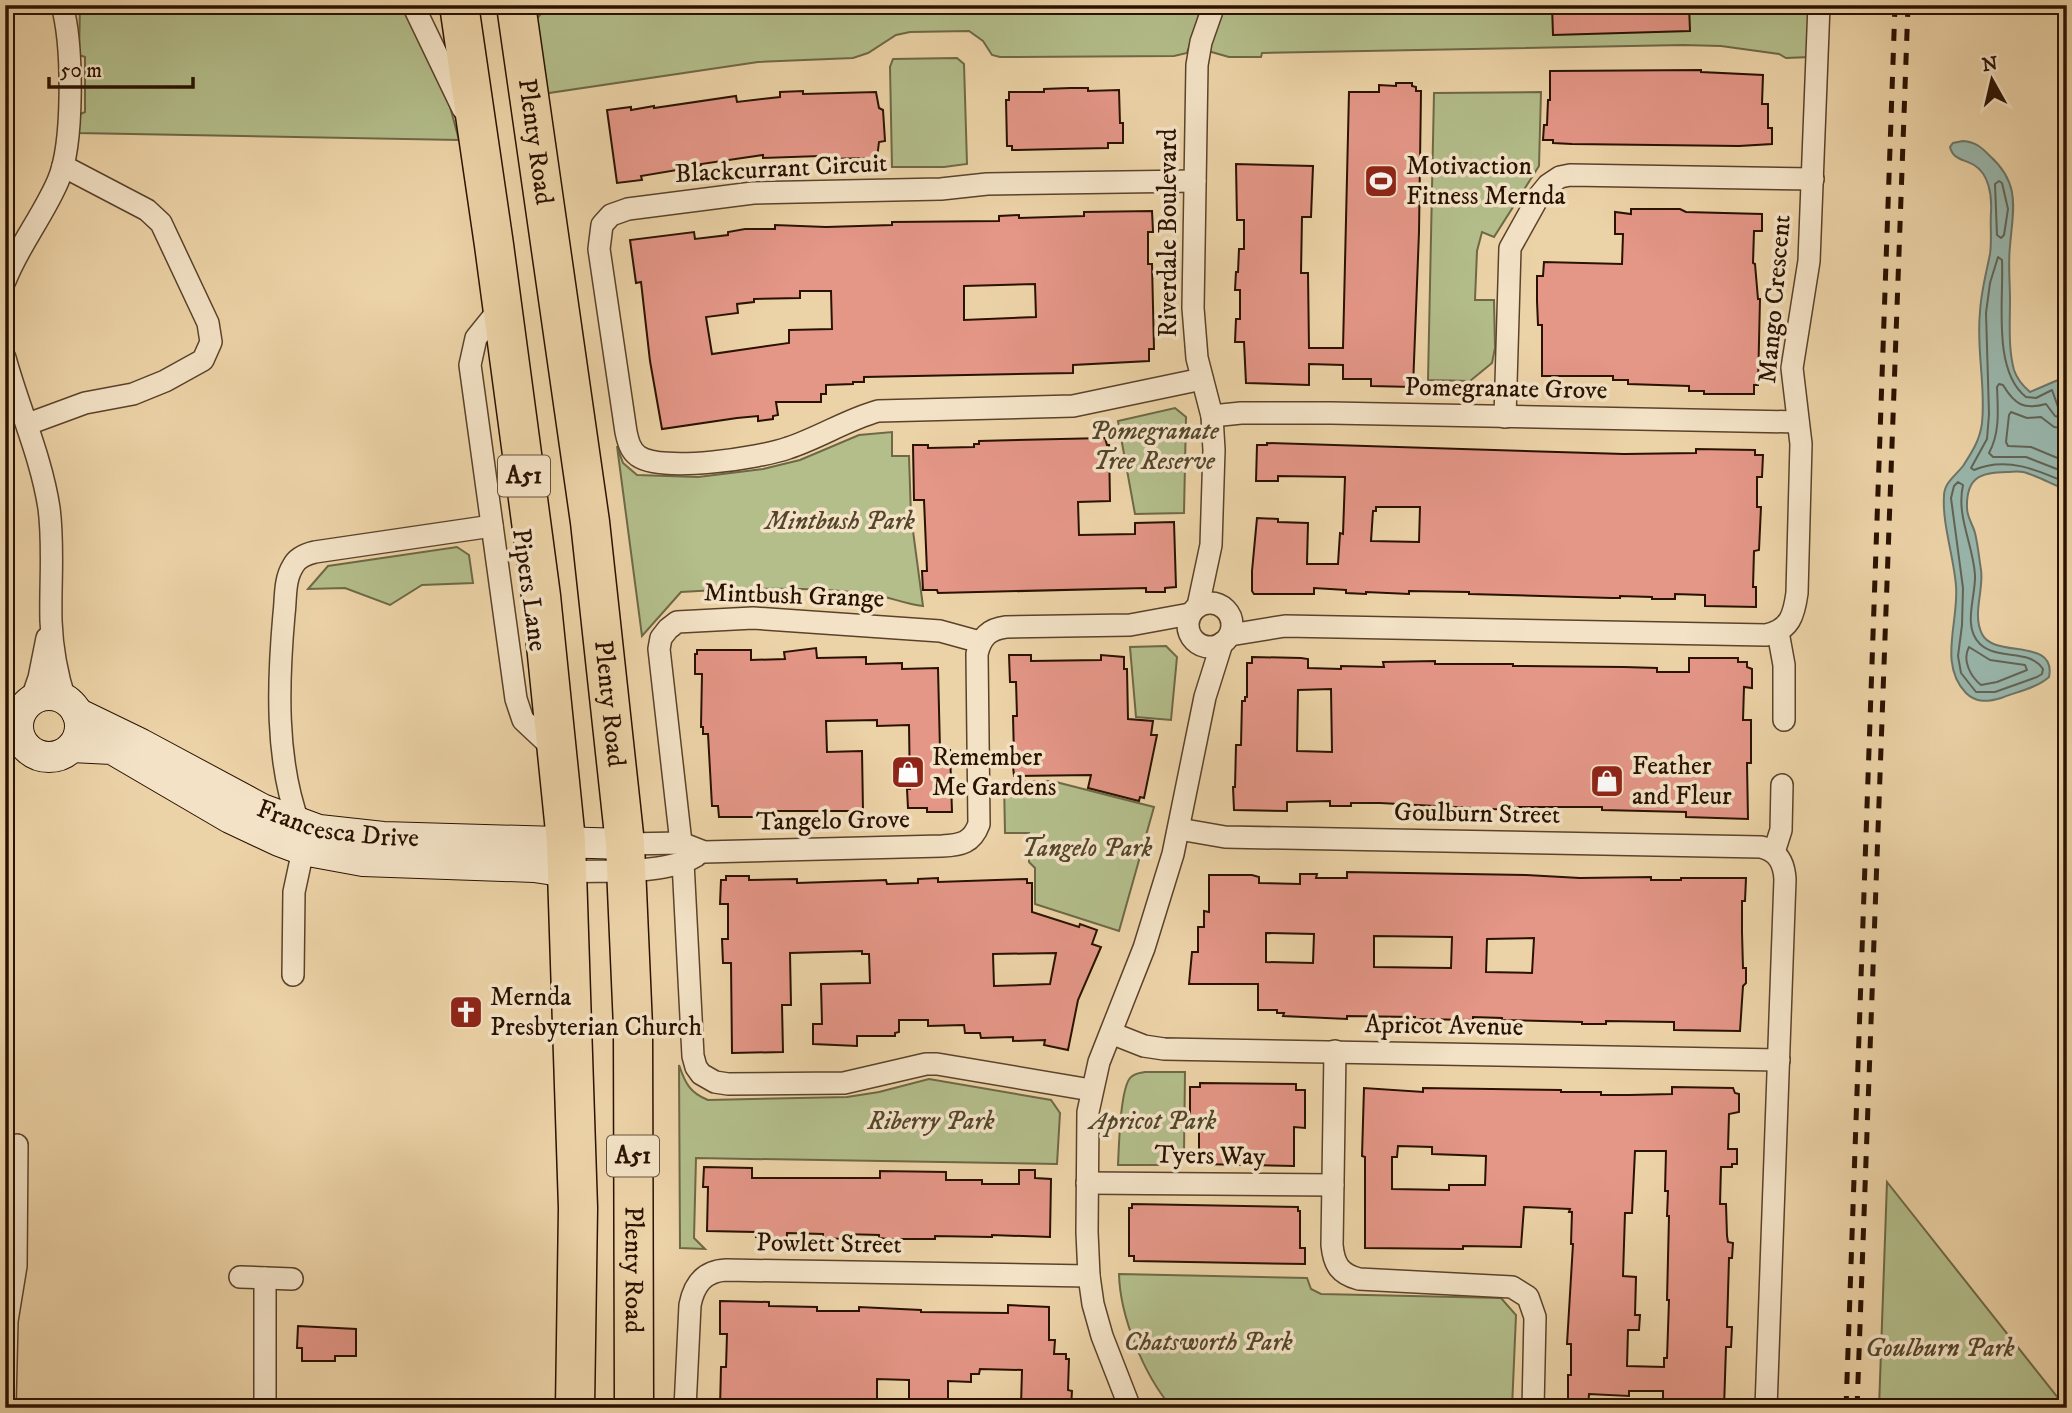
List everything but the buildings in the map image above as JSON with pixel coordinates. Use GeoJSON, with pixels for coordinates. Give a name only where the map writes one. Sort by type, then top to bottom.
{"type":"FeatureCollection","features":[{"type":"Feature","properties":{"kind":"highway","name":"Plenty Road"},"geometry":{"type":"LineString","coordinates":[[459,5],[541,596],[567,856],[578,1208],[575,1408]]}},
{"type":"Feature","properties":{"kind":"highway","name":"Plenty Road"},"geometry":{"type":"LineString","coordinates":[[523,12],[590,522],[625,857],[633,1027],[634,1408]]}},
{"type":"Feature","properties":{"kind":"street"},"geometry":{"type":"LineString","coordinates":[[5,281],[13,261],[44,210],[63,166],[68,132],[69,61],[62,5]]}},
{"type":"Feature","properties":{"kind":"street"},"geometry":{"type":"LineString","coordinates":[[413,5],[480,146]]}},
{"type":"Feature","properties":{"kind":"street","name":"Riverdale Boulevard"},"geometry":{"type":"LineString","coordinates":[[1194,610],[1211,545],[1214,450],[1212,416],[1195,346],[1193,308],[1198,53],[1214,5]]}},
{"type":"Feature","properties":{"kind":"street","name":"Mango Crescent"},"geometry":{"type":"LineString","coordinates":[[1779,632],[1791,620],[1796,601],[1801,444],[1792,368],[1807,283],[1819,5]]}},
{"type":"Feature","properties":{"kind":"street"},"geometry":{"type":"LineString","coordinates":[[18,414],[133,394],[165,381],[203,360],[211,342],[208,323],[161,223],[147,210],[63,166]]}},
{"type":"Feature","properties":{"kind":"street"},"geometry":{"type":"LineString","coordinates":[[1505,417],[1510,248],[1539,196],[1554,179],[1570,175],[1812,179]]}},
{"type":"Feature","properties":{"kind":"street","name":"Blackcurrant Circuit"},"geometry":{"type":"LineString","coordinates":[[1195,181],[987,184],[941,189],[727,195],[617,212],[602,225],[600,249],[626,432],[632,450],[646,460],[712,462],[763,455],[807,441],[851,420],[878,411],[1073,407],[1202,379]]}},
{"type":"Feature","properties":{"kind":"street","name":"Pipers Lane"},"geometry":{"type":"LineString","coordinates":[[502,307],[476,338],[470,365],[516,699],[523,720],[556,751]]}},
{"type":"Feature","properties":{"kind":"street"},"geometry":{"type":"LineString","coordinates":[[5,358],[18,414],[43,477],[52,545],[51,623],[58,677],[79,731],[72,747],[64,753],[45,757],[35,754],[13,736],[21,706],[39,678],[51,623]]}},
{"type":"Feature","properties":{"kind":"street","name":"Pomegranate Grove"},"geometry":{"type":"LineString","coordinates":[[1212,416],[1241,413],[1798,422]]}},
{"type":"Feature","properties":{"kind":"street"},"geometry":{"type":"LineString","coordinates":[[293,975],[295,892],[301,837],[285,778],[279,681],[287,579],[294,563],[301,557],[321,551],[492,526]]}},
{"type":"Feature","properties":{"kind":"street","name":"Riverdale Boulevard"},"geometry":{"type":"LineString","coordinates":[[1211,545],[1225,608]]}},
{"type":"Feature","properties":{"kind":"street"},"geometry":{"type":"LineString","coordinates":[[980,642],[995,629],[1006,627],[1130,625],[1194,610],[1209,602],[1285,625]]}},
{"type":"Feature","properties":{"kind":"street"},"geometry":{"type":"LineString","coordinates":[[1131,1404],[1102,1336],[1089,1276],[1087,1140],[1091,1090],[1099,1062],[1148,936],[1179,829],[1205,697],[1232,623],[1225,608]]}},
{"type":"Feature","properties":{"kind":"street"},"geometry":{"type":"LineString","coordinates":[[1194,610],[1188,622],[1205,697]]}},
{"type":"Feature","properties":{"kind":"street","name":"Mintbush Grange"},"geometry":{"type":"LineString","coordinates":[[980,642],[940,631],[789,618],[677,622],[667,629],[661,638],[659,649],[682,853],[693,1056],[696,1067],[708,1080],[728,1084],[844,1083],[926,1064],[1091,1090]]}},
{"type":"Feature","properties":{"kind":"street"},"geometry":{"type":"LineString","coordinates":[[1130,625],[1193,639],[1208,647],[1226,639],[1285,625],[1766,635],[1779,632],[1784,665],[1784,720]]}},
{"type":"Feature","properties":{"kind":"street","name":"Tangelo Grove"},"geometry":{"type":"LineString","coordinates":[[625,857],[704,852],[942,846],[968,842],[975,835],[979,824],[977,654],[980,642]]}},
{"type":"Feature","properties":{"kind":"street"},"geometry":{"type":"LineString","coordinates":[[21,706],[48,695],[71,707]]}},
{"type":"Feature","properties":{"kind":"street","name":"Francesca Drive"},"geometry":{"type":"LineString","coordinates":[[71,707],[262,809],[301,837]]}},
{"type":"Feature","properties":{"kind":"street","name":"Francesca Drive"},"geometry":{"type":"LineString","coordinates":[[72,747],[112,750],[230,818],[279,841],[301,837],[354,835],[520,842],[567,856],[625,857]]}},
{"type":"Feature","properties":{"kind":"street"},"geometry":{"type":"LineString","coordinates":[[262,809],[274,798],[285,778]]}},
{"type":"Feature","properties":{"kind":"street"},"geometry":{"type":"LineString","coordinates":[[1766,1408],[1786,879],[1782,862],[1774,852],[1781,830],[1782,785]]}},
{"type":"Feature","properties":{"kind":"street","name":"Goulburn Street"},"geometry":{"type":"LineString","coordinates":[[1179,829],[1225,837],[1761,847],[1774,852]]}},
{"type":"Feature","properties":{"kind":"street","name":"Apricot Avenue"},"geometry":{"type":"LineString","coordinates":[[1111,1033],[1143,1046],[1164,1049],[1779,1060]]}},
{"type":"Feature","properties":{"kind":"street"},"geometry":{"type":"LineString","coordinates":[[1335,1051],[1333,1258],[1336,1265],[1345,1274],[1370,1280],[1512,1287],[1528,1297],[1535,1317],[1533,1408]]}},
{"type":"Feature","properties":{"kind":"street"},"geometry":{"type":"LineString","coordinates":[[5,1403],[7,1321],[16,1266],[18,1145]]}},
{"type":"Feature","properties":{"kind":"street","name":"Tyers Way"},"geometry":{"type":"LineString","coordinates":[[1087,1183],[1333,1185]]}},
{"type":"Feature","properties":{"kind":"street","name":"Powlett Street"},"geometry":{"type":"LineString","coordinates":[[685,1408],[690,1306],[693,1292],[699,1282],[712,1273],[726,1270],[1089,1276]]}},
{"type":"Feature","properties":{"kind":"street"},"geometry":{"type":"LineString","coordinates":[[240,1277],[292,1279]]}},
{"type":"Feature","properties":{"kind":"street"},"geometry":{"type":"LineString","coordinates":[[265,1278],[265,1408]]}},
{"type":"Feature","properties":{"kind":"green space"},"geometry":{"type":"Polygon","coordinates":[[[80,5],[404,5],[448,99],[459,140],[77,133],[78,115],[85,112],[85,57],[79,55],[80,5]]]}},
{"type":"Feature","properties":{"kind":"green space"},"geometry":{"type":"Polygon","coordinates":[[[548,5],[1202,5],[1187,53],[1174,56],[1000,57],[992,55],[983,41],[969,31],[910,32],[896,35],[868,53],[853,58],[758,62],[542,94],[535,21],[548,5]]]}},
{"type":"Feature","properties":{"kind":"green space"},"geometry":{"type":"Polygon","coordinates":[[[1226,5],[1810,5],[1810,57],[1786,58],[1779,54],[1721,46],[1683,45],[1262,53],[1261,57],[1229,57],[1208,51],[1226,5]]]}},
{"type":"Feature","properties":{"kind":"green space"},"geometry":{"type":"Polygon","coordinates":[[[957,58],[964,64],[967,164],[892,167],[890,67],[893,59],[957,58]]]}},
{"type":"Feature","properties":{"kind":"green space"},"geometry":{"type":"Polygon","coordinates":[[[1541,92],[1539,166],[1494,237],[1482,232],[1477,251],[1475,300],[1494,300],[1495,348],[1492,363],[1470,381],[1428,380],[1434,93],[1541,92]]]}},
{"type":"Feature","properties":{"kind":"green space","name":"Pomegranate Tree Reserve"},"geometry":{"type":"Polygon","coordinates":[[[1175,408],[1186,417],[1184,513],[1135,514],[1118,421],[1175,408]]]}},
{"type":"Feature","properties":{"kind":"green space","name":"Mintbush Park"},"geometry":{"type":"Polygon","coordinates":[[[892,432],[892,456],[909,456],[911,516],[923,606],[847,591],[752,589],[681,592],[642,636],[617,446],[623,463],[637,475],[698,477],[763,469],[800,460],[859,435],[892,432]]]}},
{"type":"Feature","properties":{"kind":"green space"},"geometry":{"type":"Polygon","coordinates":[[[457,547],[469,555],[473,583],[422,585],[390,605],[345,588],[308,589],[328,566],[457,547]]]}},
{"type":"Feature","properties":{"kind":"green space"},"geometry":{"type":"Polygon","coordinates":[[[1166,646],[1177,657],[1171,720],[1136,717],[1130,647],[1166,646]]]}},
{"type":"Feature","properties":{"kind":"green space","name":"Tangelo Park"},"geometry":{"type":"Polygon","coordinates":[[[1052,781],[1154,807],[1119,931],[1035,904],[1035,868],[1029,862],[1029,833],[1005,833],[1004,782],[1052,781]]]}},
{"type":"Feature","properties":{"kind":"green space","name":"Riberry Park"},"geometry":{"type":"Polygon","coordinates":[[[679,1065],[689,1087],[708,1100],[847,1097],[929,1079],[1051,1100],[1060,1113],[1057,1164],[696,1158],[694,1238],[705,1249],[680,1248],[679,1065]]]}},
{"type":"Feature","properties":{"kind":"green space","name":"Apricot Park"},"geometry":{"type":"Polygon","coordinates":[[[1145,1072],[1185,1072],[1184,1152],[1164,1152],[1164,1165],[1118,1165],[1124,1094],[1130,1078],[1145,1072]]]}},
{"type":"Feature","properties":{"kind":"green space","name":"Goulburn Park"},"geometry":{"type":"Polygon","coordinates":[[[1887,1182],[2066,1408],[1879,1408],[1887,1182]]]}},
{"type":"Feature","properties":{"kind":"green space","name":"Chatsworth Park"},"geometry":{"type":"Polygon","coordinates":[[[1119,1274],[1307,1278],[1311,1289],[1321,1294],[1501,1298],[1516,1315],[1512,1408],[1172,1408],[1152,1379],[1135,1345],[1120,1291],[1119,1274]]]}},
{"type":"Feature","properties":{"kind":"water"},"geometry":{"type":"Polygon","coordinates":[[[1963,141],[1975,144],[1987,153],[2000,166],[2011,187],[2013,209],[2009,260],[2010,335],[2014,370],[2030,392],[2058,380],[2067,415],[2067,490],[2023,472],[1997,472],[1982,475],[1972,483],[1969,490],[1967,511],[1975,533],[1981,570],[1978,618],[1982,634],[1999,646],[2034,652],[2044,657],[2049,665],[2049,677],[2039,684],[1987,701],[1974,699],[1966,693],[1953,669],[1951,656],[1956,586],[1944,506],[1946,487],[1963,466],[1977,440],[1983,409],[1979,326],[1981,297],[1991,249],[1991,199],[1979,169],[1956,157],[1951,151],[1953,143],[1963,141]]]}},
{"type":"Feature","properties":{"kind":"railway"},"geometry":{"type":"LineString","coordinates":[[1846,1408],[1895,5]]}},
{"type":"Feature","properties":{"kind":"railway"},"geometry":{"type":"LineString","coordinates":[[1857,1408],[1908,5]]}},
{"type":"Feature","properties":{"kind":"place","name":"Motivaction Fitness Mernda"},"geometry":{"type":"Point","coordinates":[1381,181]}},
{"type":"Feature","properties":{"kind":"place","name":"Remember Me Gardens"},"geometry":{"type":"Point","coordinates":[908,772]}},
{"type":"Feature","properties":{"kind":"place","name":"Feather and Fleur"},"geometry":{"type":"Point","coordinates":[1607,781]}},
{"type":"Feature","properties":{"kind":"place","name":"Mernda Presbyterian Church"},"geometry":{"type":"Point","coordinates":[466,1012]}}]}
